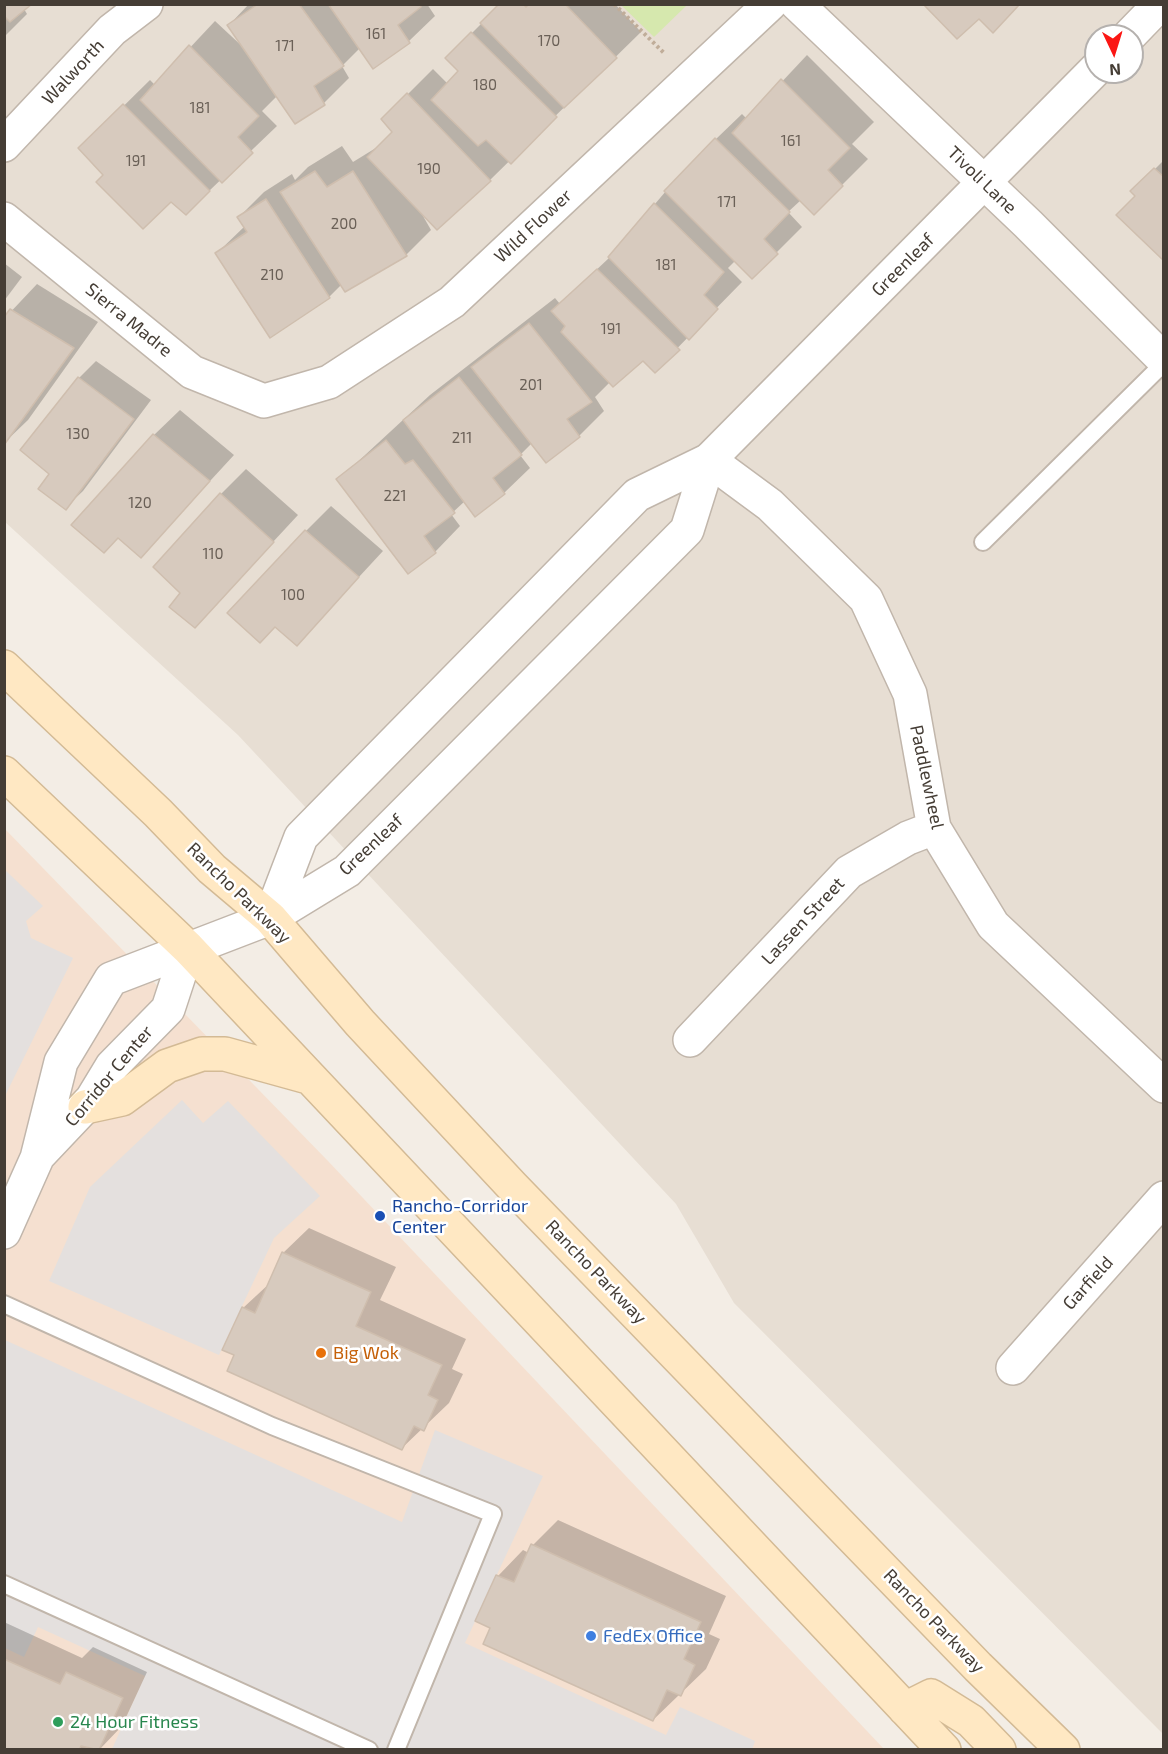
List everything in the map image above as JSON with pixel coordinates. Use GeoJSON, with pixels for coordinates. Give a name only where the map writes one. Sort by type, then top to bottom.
{"type":"FeatureCollection","features":[{"type":"Feature","properties":{"kind":"main road","name":"Rancho Parkway"},"geometry":{"type":"LineString","coordinates":[[4,667],[158,813],[212,869],[270,918],[360,1023],[512,1186],[970,1659],[1063,1749]]}},
{"type":"Feature","properties":{"kind":"main road"},"geometry":{"type":"LineString","coordinates":[[4,773],[188,948],[944,1749]]}},
{"type":"Feature","properties":{"kind":"main road"},"geometry":{"type":"LineString","coordinates":[[84,1107],[122,1099],[167,1066],[202,1054],[225,1054],[308,1077]]}},
{"type":"Feature","properties":{"kind":"main road"},"geometry":{"type":"LineString","coordinates":[[905,1708],[931,1696],[971,1721],[999,1749]]}},
{"type":"Feature","properties":{"kind":"street","name":"Walworth"},"geometry":{"type":"LineString","coordinates":[[4,145],[112,30],[146,4]]}},
{"type":"Feature","properties":{"kind":"street","name":"Wild Flower"},"geometry":{"type":"LineString","coordinates":[[264,401],[328,382],[452,302],[770,4]]}},
{"type":"Feature","properties":{"kind":"street","name":"Tivoli Lane"},"geometry":{"type":"LineString","coordinates":[[798,4],[985,182],[1164,362]]}},
{"type":"Feature","properties":{"kind":"street"},"geometry":{"type":"LineString","coordinates":[[1141,24],[1160,4]]}},
{"type":"Feature","properties":{"kind":"street","name":"Greenleaf"},"geometry":{"type":"LineString","coordinates":[[270,918],[301,837],[637,495],[709,460],[1084,81]]}},
{"type":"Feature","properties":{"kind":"street","name":"Sierra Madre"},"geometry":{"type":"LineString","coordinates":[[4,219],[192,372],[264,401]]}},
{"type":"Feature","properties":{"kind":"street","name":"Greenleaf"},"geometry":{"type":"LineString","coordinates":[[270,918],[347,871],[687,530],[709,460]]}},
{"type":"Feature","properties":{"kind":"street","name":"Paddlewheel"},"geometry":{"type":"LineString","coordinates":[[709,460],[770,505],[866,599],[910,694],[934,828],[993,925],[1164,1086]]}},
{"type":"Feature","properties":{"kind":"street","name":"Lassen Street"},"geometry":{"type":"LineString","coordinates":[[690,1040],[849,872],[908,838],[934,828]]}},
{"type":"Feature","properties":{"kind":"street"},"geometry":{"type":"LineString","coordinates":[[188,948],[270,918]]}},
{"type":"Feature","properties":{"kind":"street","name":"Corridor Center"},"geometry":{"type":"LineString","coordinates":[[37,1158],[84,1107],[112,1066],[168,1009],[188,948]]}},
{"type":"Feature","properties":{"kind":"street","name":"Corridor Center"},"geometry":{"type":"LineString","coordinates":[[4,1232],[37,1158],[61,1062],[111,979],[188,948]]}},
{"type":"Feature","properties":{"kind":"street","name":"Garfield"},"geometry":{"type":"LineString","coordinates":[[1013,1368],[1164,1198]]}},
{"type":"Feature","properties":{"kind":"lane"},"geometry":{"type":"LineString","coordinates":[[983,542],[1164,362]]}},
{"type":"Feature","properties":{"kind":"lane"},"geometry":{"type":"LineString","coordinates":[[4,1304],[272,1425],[493,1514],[396,1749]]}},
{"type":"Feature","properties":{"kind":"lane"},"geometry":{"type":"LineString","coordinates":[[4,1584],[369,1749]]}},
{"type":"Feature","properties":{"kind":"path"},"geometry":{"type":"LineString","coordinates":[[614,4],[690,79]]}},
{"type":"Feature","properties":{"kind":"shaded area"},"geometry":{"type":"Polygon","coordinates":[[[4,5],[1163,5],[1163,1734],[734,1303],[676,1204],[238,735],[5,522],[4,5]]]}},
{"type":"Feature","properties":{"kind":"shaded area"},"geometry":{"type":"Polygon","coordinates":[[[4,828],[328,1161],[884,1749],[5,1749],[4,828]]]}},
{"type":"Feature","properties":{"kind":"shaded area"},"geometry":{"type":"Polygon","coordinates":[[[5,870],[43,906],[26,921],[31,938],[73,958],[5,1096],[5,870]]]}},
{"type":"Feature","properties":{"kind":"shaded area"},"geometry":{"type":"Polygon","coordinates":[[[182,1100],[203,1123],[228,1101],[320,1196],[274,1238],[219,1355],[49,1281],[90,1187],[182,1100]]]}},
{"type":"Feature","properties":{"kind":"shaded area"},"geometry":{"type":"Polygon","coordinates":[[[5,1340],[402,1522],[435,1430],[543,1476],[465,1643],[666,1735],[680,1707],[755,1741],[752,1750],[112,1749],[145,1676],[38,1627],[24,1657],[5,1648],[5,1340]]]}},
{"type":"Feature","properties":{"kind":"green space"},"geometry":{"type":"Polygon","coordinates":[[[621,5],[687,5],[654,37],[621,5]]]}},
{"type":"Feature","properties":{"kind":"building"},"geometry":{"type":"Polygon","coordinates":[[[4,4],[32,4],[10,22],[4,16],[4,4]]]}},
{"type":"Feature","properties":{"kind":"building"},"geometry":{"type":"Polygon","coordinates":[[[258,4],[299,4],[344,66],[314,86],[325,105],[295,124],[227,25],[258,4]]]}},
{"type":"Feature","properties":{"kind":"building"},"geometry":{"type":"Polygon","coordinates":[[[328,4],[420,4],[421,7],[398,25],[410,43],[373,69],[328,4]]]}},
{"type":"Feature","properties":{"kind":"building"},"geometry":{"type":"Polygon","coordinates":[[[499,4],[523,4],[526,7],[529,4],[565,4],[617,58],[564,108],[480,23],[499,4]]]}},
{"type":"Feature","properties":{"kind":"building"},"geometry":{"type":"Polygon","coordinates":[[[923,4],[1020,4],[993,33],[979,19],[957,39],[923,4]]]}},
{"type":"Feature","properties":{"kind":"building"},"geometry":{"type":"Polygon","coordinates":[[[471,32],[557,117],[511,164],[486,140],[478,146],[431,100],[458,71],[445,58],[471,32]]]}},
{"type":"Feature","properties":{"kind":"building"},"geometry":{"type":"Polygon","coordinates":[[[189,45],[259,116],[238,137],[253,153],[222,183],[140,100],[189,45]]]}},
{"type":"Feature","properties":{"kind":"building"},"geometry":{"type":"Polygon","coordinates":[[[781,79],[850,148],[828,170],[843,186],[814,215],[732,133],[781,79]]]}},
{"type":"Feature","properties":{"kind":"building"},"geometry":{"type":"Polygon","coordinates":[[[407,93],[491,181],[437,230],[367,157],[392,132],[381,119],[407,93]]]}},
{"type":"Feature","properties":{"kind":"building"},"geometry":{"type":"Polygon","coordinates":[[[123,104],[210,191],[186,215],[171,202],[143,229],[96,182],[103,175],[78,148],[123,104]]]}},
{"type":"Feature","properties":{"kind":"building"},"geometry":{"type":"Polygon","coordinates":[[[715,138],[790,212],[764,239],[778,254],[752,279],[664,191],[715,138]]]}},
{"type":"Feature","properties":{"kind":"building"},"geometry":{"type":"Polygon","coordinates":[[[1154,168],[1164,177],[1164,261],[1116,215],[1135,196],[1130,191],[1154,168]]]}},
{"type":"Feature","properties":{"kind":"building"},"geometry":{"type":"Polygon","coordinates":[[[315,171],[327,187],[353,171],[407,256],[345,292],[280,192],[315,171]]]}},
{"type":"Feature","properties":{"kind":"building"},"geometry":{"type":"Polygon","coordinates":[[[266,199],[330,298],[270,338],[215,253],[247,232],[237,217],[266,199]]]}},
{"type":"Feature","properties":{"kind":"building"},"geometry":{"type":"Polygon","coordinates":[[[654,203],[724,272],[704,295],[718,309],[689,340],[608,257],[654,203]]]}},
{"type":"Feature","properties":{"kind":"building"},"geometry":{"type":"Polygon","coordinates":[[[597,269],[680,350],[655,373],[643,361],[613,387],[561,332],[565,326],[551,311],[597,269]]]}},
{"type":"Feature","properties":{"kind":"building"},"geometry":{"type":"Polygon","coordinates":[[[10,309],[74,348],[4,445],[4,317],[10,309]]]}},
{"type":"Feature","properties":{"kind":"building"},"geometry":{"type":"Polygon","coordinates":[[[529,323],[592,402],[567,419],[580,437],[546,463],[471,367],[529,323]]]}},
{"type":"Feature","properties":{"kind":"building"},"geometry":{"type":"Polygon","coordinates":[[[78,377],[134,419],[66,510],[38,489],[49,474],[20,450],[78,377]]]}},
{"type":"Feature","properties":{"kind":"building"},"geometry":{"type":"Polygon","coordinates":[[[459,377],[522,455],[493,478],[505,494],[475,517],[403,420],[459,377]]]}},
{"type":"Feature","properties":{"kind":"building"},"geometry":{"type":"Polygon","coordinates":[[[153,434],[210,481],[141,558],[118,538],[104,553],[71,525],[153,434]]]}},
{"type":"Feature","properties":{"kind":"building"},"geometry":{"type":"Polygon","coordinates":[[[386,440],[405,464],[413,460],[455,513],[424,536],[436,553],[408,574],[336,479],[386,440]]]}},
{"type":"Feature","properties":{"kind":"building"},"geometry":{"type":"Polygon","coordinates":[[[220,493],[274,542],[195,628],[169,607],[180,593],[153,567],[220,493]]]}},
{"type":"Feature","properties":{"kind":"building"},"geometry":{"type":"Polygon","coordinates":[[[305,530],[359,577],[297,646],[275,627],[260,643],[227,613],[305,530]]]}},
{"type":"Feature","properties":{"kind":"building","name":"Big Wok"},"geometry":{"type":"Polygon","coordinates":[[[282,1252],[371,1292],[356,1326],[442,1365],[428,1395],[438,1400],[424,1431],[414,1426],[402,1450],[227,1371],[234,1355],[222,1350],[242,1307],[255,1313],[282,1252]]]}},
{"type":"Feature","properties":{"kind":"building","name":"FedEx Office"},"geometry":{"type":"Polygon","coordinates":[[[531,1544],[701,1622],[684,1659],[695,1665],[681,1696],[667,1690],[653,1721],[483,1644],[490,1628],[475,1621],[496,1575],[514,1582],[531,1544]]]}},
{"type":"Feature","properties":{"kind":"building","name":"24 Hour Fitness"},"geometry":{"type":"Polygon","coordinates":[[[4,1659],[60,1684],[66,1672],[123,1698],[99,1750],[81,1746],[79,1750],[4,1750],[4,1659]]]}},
{"type":"Feature","properties":{"kind":"place","name":"Rancho-Corridor Center"},"geometry":{"type":"Point","coordinates":[380,1216]}},
{"type":"Feature","properties":{"kind":"place","name":"Big Wok"},"geometry":{"type":"Point","coordinates":[321,1353]}},
{"type":"Feature","properties":{"kind":"place","name":"FedEx Office"},"geometry":{"type":"Point","coordinates":[591,1636]}},
{"type":"Feature","properties":{"kind":"place","name":"24 Hour Fitness"},"geometry":{"type":"Point","coordinates":[58,1722]}}]}
